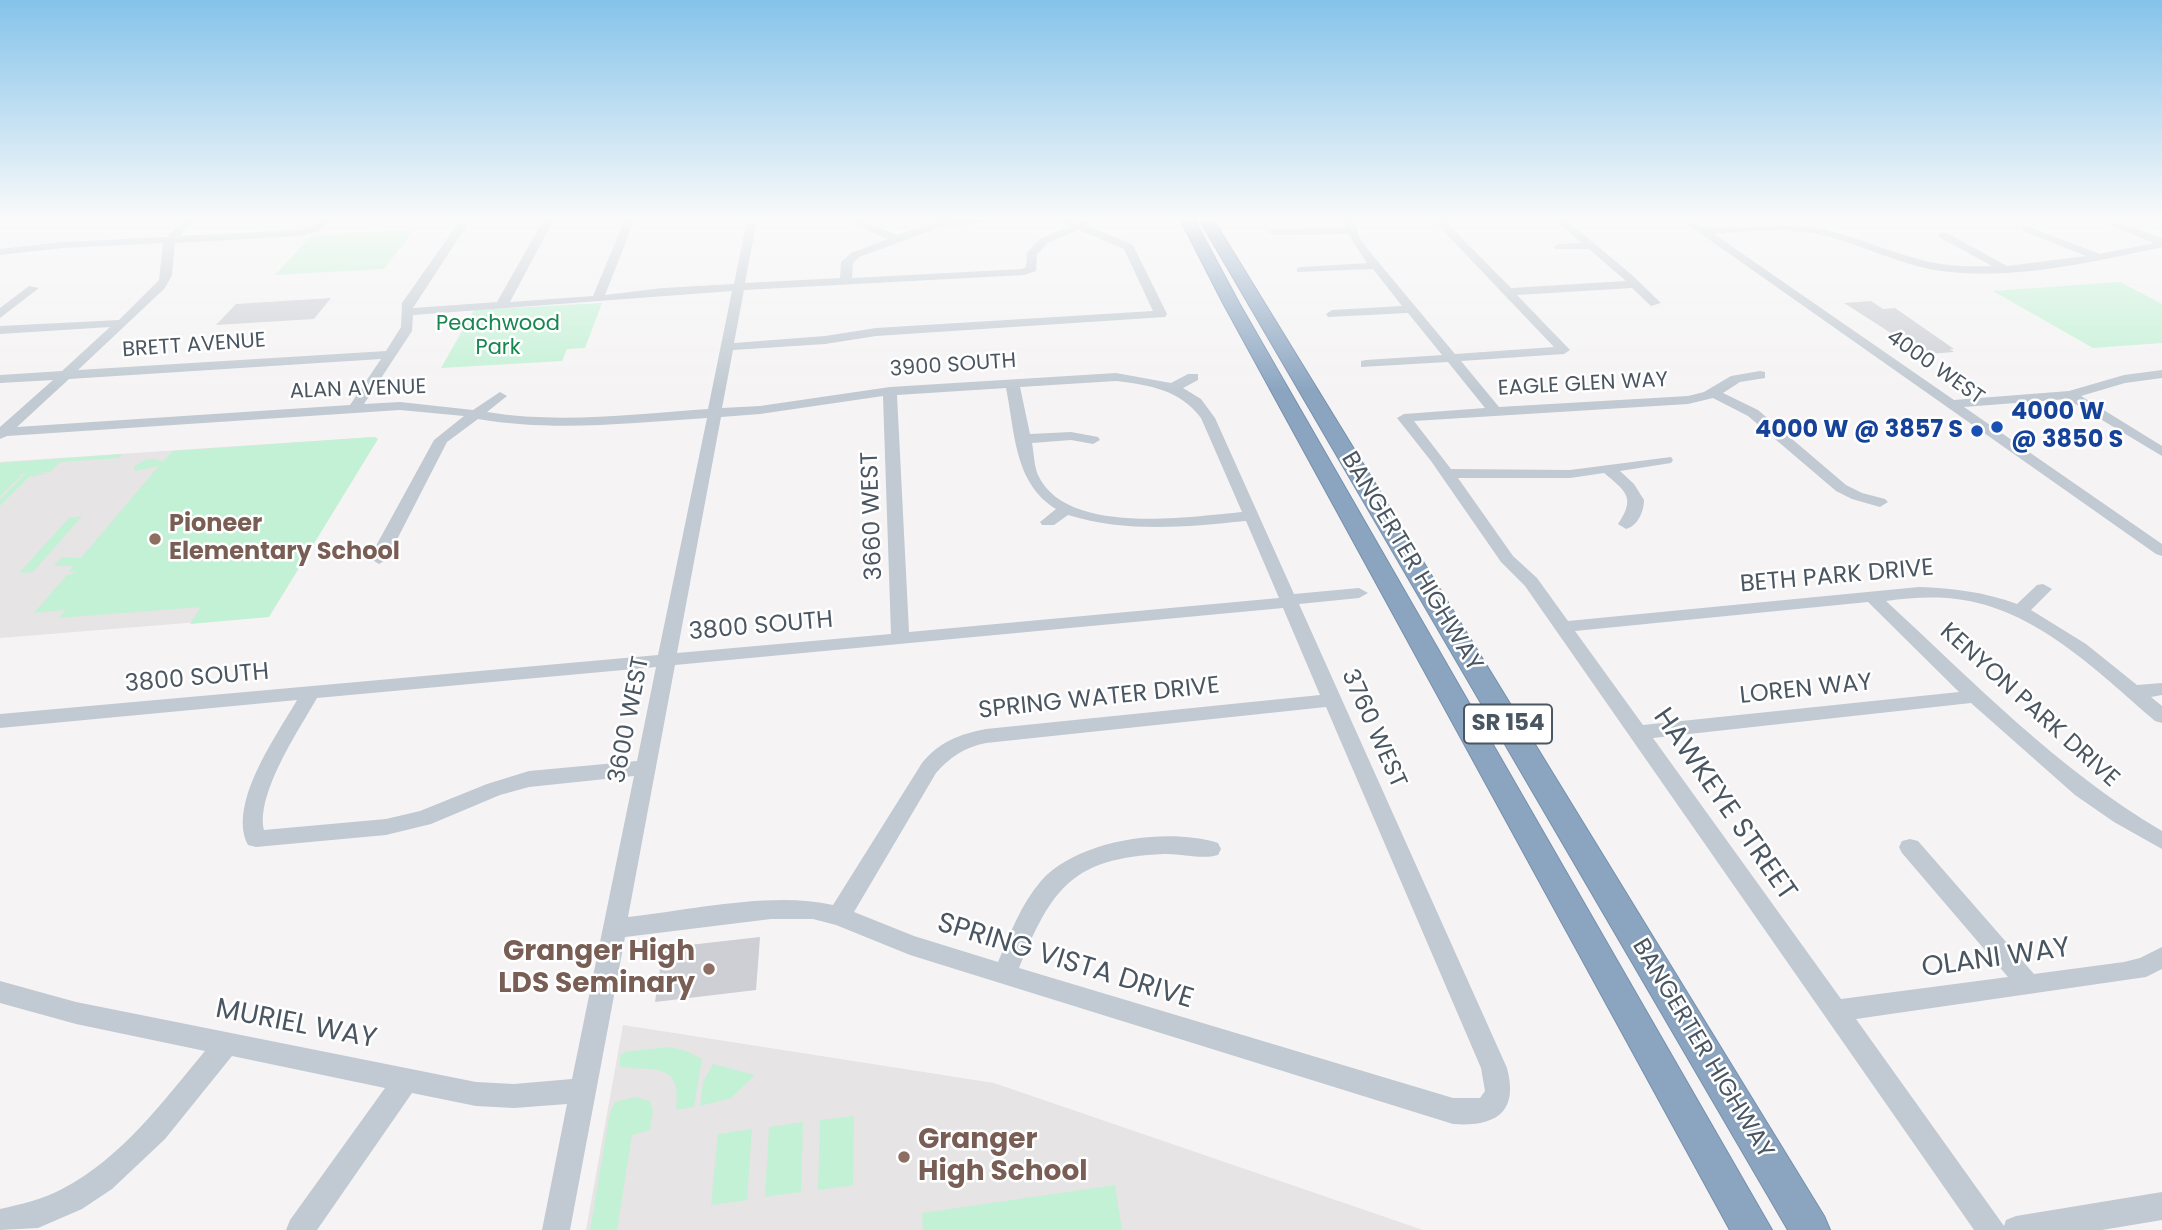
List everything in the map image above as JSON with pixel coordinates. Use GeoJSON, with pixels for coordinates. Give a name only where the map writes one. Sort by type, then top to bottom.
{"type":"FeatureCollection","features":[{"type":"Feature","properties":{"kind":"highway","name":"BANGERTER HIGHWAY"},"geometry":{"type":"LineString","coordinates":[[1217,276],[1752,1230]]}},
{"type":"Feature","properties":{"kind":"highway","name":"BANGERTER HIGHWAY"},"geometry":{"type":"LineString","coordinates":[[1239,276],[1810,1230]]}},
{"type":"Feature","properties":{"kind":"street"},"geometry":{"type":"LineString","coordinates":[[1,433],[122,323],[164,282],[166,276]]}},
{"type":"Feature","properties":{"kind":"street"},"geometry":{"type":"LineString","coordinates":[[355,409],[408,327],[408,303],[426,276]]}},
{"type":"Feature","properties":{"kind":"street"},"geometry":{"type":"LineString","coordinates":[[502,305],[518,276]]}},
{"type":"Feature","properties":{"kind":"street"},"geometry":{"type":"LineString","coordinates":[[598,299],[607,276]]}},
{"type":"Feature","properties":{"kind":"street","name":"3600 WEST"},"geometry":{"type":"LineString","coordinates":[[556,1230],[740,276]]}},
{"type":"Feature","properties":{"kind":"street"},"geometry":{"type":"LineString","coordinates":[[846,276],[846,282]]}},
{"type":"Feature","properties":{"kind":"street"},"geometry":{"type":"LineString","coordinates":[[406,312],[598,299],[657,291],[932,276]]}},
{"type":"Feature","properties":{"kind":"street"},"geometry":{"type":"LineString","coordinates":[[727,346],[820,341],[871,332],[1161,314],[1143,276]]}},
{"type":"Feature","properties":{"kind":"street"},"geometry":{"type":"LineString","coordinates":[[1383,276],[1495,411]]}},
{"type":"Feature","properties":{"kind":"street"},"geometry":{"type":"LineString","coordinates":[[1366,363],[1564,350],[1491,276]]}},
{"type":"Feature","properties":{"kind":"street"},"geometry":{"type":"LineString","coordinates":[[1626,276],[1655,303]]}},
{"type":"Feature","properties":{"kind":"street","name":"4000 WEST"},"geometry":{"type":"LineString","coordinates":[[1767,276],[2162,551]]}},
{"type":"Feature","properties":{"kind":"street"},"geometry":{"type":"LineString","coordinates":[[1506,292],[1635,284]]}},
{"type":"Feature","properties":{"kind":"street"},"geometry":{"type":"LineString","coordinates":[[0,314],[33,288]]}},
{"type":"Feature","properties":{"kind":"street"},"geometry":{"type":"LineString","coordinates":[[1332,314],[1410,309]]}},
{"type":"Feature","properties":{"kind":"street"},"geometry":{"type":"LineString","coordinates":[[0,330],[122,323]]}},
{"type":"Feature","properties":{"kind":"street","name":"BRETT AVENUE"},"geometry":{"type":"LineString","coordinates":[[0,379],[390,355]]}},
{"type":"Feature","properties":{"kind":"street"},"geometry":{"type":"LineString","coordinates":[[1951,404],[2070,395],[2132,377],[2162,374]]}},
{"type":"Feature","properties":{"kind":"street","name":"EAGLE GLEN WAY"},"geometry":{"type":"LineString","coordinates":[[1404,418],[1676,401],[1713,393],[1730,382],[1760,375]]}},
{"type":"Feature","properties":{"kind":"street","name":"3900 SOUTH"},"geometry":{"type":"LineString","coordinates":[[714,414],[778,408],[890,391],[1116,377],[1173,388]]}},
{"type":"Feature","properties":{"kind":"street"},"geometry":{"type":"LineString","coordinates":[[1173,388],[1193,377]]}},
{"type":"Feature","properties":{"kind":"street"},"geometry":{"type":"LineString","coordinates":[[1012,383],[1034,481],[1043,493],[1067,509],[1091,518],[1131,524],[1252,516]]}},
{"type":"Feature","properties":{"kind":"street","name":"3760 WEST"},"geometry":{"type":"LineString","coordinates":[[1173,388],[1190,398],[1206,413],[1494,1068],[1500,1089],[1494,1106]]}},
{"type":"Feature","properties":{"kind":"street","name":"3660 WEST"},"geometry":{"type":"LineString","coordinates":[[890,391],[900,639]]}},
{"type":"Feature","properties":{"kind":"street"},"geometry":{"type":"LineString","coordinates":[[1713,393],[1753,413],[1841,488],[1857,496],[1880,502]]}},
{"type":"Feature","properties":{"kind":"street"},"geometry":{"type":"LineString","coordinates":[[2070,395],[2160,450]]}},
{"type":"Feature","properties":{"kind":"street"},"geometry":{"type":"LineString","coordinates":[[379,559],[437,446],[450,432],[500,396]]}},
{"type":"Feature","properties":{"kind":"street","name":"ALAN AVENUE"},"geometry":{"type":"LineString","coordinates":[[1,433],[420,407],[509,421],[550,424],[714,414]]}},
{"type":"Feature","properties":{"kind":"street","name":"HAWKEYE STREET"},"geometry":{"type":"LineString","coordinates":[[1404,418],[1448,474],[1503,553],[1531,582],[1991,1230]]}},
{"type":"Feature","properties":{"kind":"street"},"geometry":{"type":"LineString","coordinates":[[1023,439],[1071,436],[1093,440]]}},
{"type":"Feature","properties":{"kind":"street"},"geometry":{"type":"LineString","coordinates":[[1448,474],[1491,472],[1557,475],[1666,460]]}},
{"type":"Feature","properties":{"kind":"street"},"geometry":{"type":"LineString","coordinates":[[1608,469],[1629,487],[1636,498],[1636,510],[1626,524]]}},
{"type":"Feature","properties":{"kind":"street"},"geometry":{"type":"LineString","coordinates":[[1048,522],[1067,509]]}},
{"type":"Feature","properties":{"kind":"street"},"geometry":{"type":"LineString","coordinates":[[2021,611],[2043,589]]}},
{"type":"Feature","properties":{"kind":"street","name":"BETH PARK DRIVE"},"geometry":{"type":"LineString","coordinates":[[1562,627],[1950,592],[1984,598],[2021,611],[2062,634],[2162,716]]}},
{"type":"Feature","properties":{"kind":"street","name":"3800 SOUTH"},"geometry":{"type":"LineString","coordinates":[[0,722],[900,639],[1359,593]]}},
{"type":"Feature","properties":{"kind":"street","name":"KENYON PARK DRIVE"},"geometry":{"type":"LineString","coordinates":[[1872,597],[2080,789],[2162,841]]}},
{"type":"Feature","properties":{"kind":"street"},"geometry":{"type":"LineString","coordinates":[[2133,692],[2162,689]]}},
{"type":"Feature","properties":{"kind":"street"},"geometry":{"type":"LineString","coordinates":[[310,693],[259,793],[251,823],[256,839],[426,827],[494,789],[520,781],[646,767]]}},
{"type":"Feature","properties":{"kind":"street","name":"LOREN WAY"},"geometry":{"type":"LineString","coordinates":[[1638,733],[1979,696]]}},
{"type":"Feature","properties":{"kind":"street","name":"SPRING WATER DRIVE"},"geometry":{"type":"LineString","coordinates":[[839,916],[929,768],[944,751],[959,743],[986,736],[1331,701]]}},
{"type":"Feature","properties":{"kind":"street"},"geometry":{"type":"LineString","coordinates":[[1005,974],[1034,908],[1045,890],[1072,866],[1101,854],[1125,849],[1180,844],[1210,849]]}},
{"type":"Feature","properties":{"kind":"street"},"geometry":{"type":"LineString","coordinates":[[1910,847],[2029,985]]}},
{"type":"Feature","properties":{"kind":"street","name":"SPRING VISTA DRIVE"},"geometry":{"type":"LineString","coordinates":[[615,928],[786,909],[813,910],[839,916],[897,941],[1453,1111],[1475,1112],[1494,1106]]}},
{"type":"Feature","properties":{"kind":"street","name":"OLANI WAY"},"geometry":{"type":"LineString","coordinates":[[1835,1011],[2136,970],[2162,957]]}},
{"type":"Feature","properties":{"kind":"street","name":"MURIEL WAY"},"geometry":{"type":"LineString","coordinates":[[0,992],[76,1013],[495,1096],[583,1090]]}},
{"type":"Feature","properties":{"kind":"street"},"geometry":{"type":"LineString","coordinates":[[0,1223],[56,1208],[112,1174],[141,1147],[227,1043]]}},
{"type":"Feature","properties":{"kind":"street"},"geometry":{"type":"LineString","coordinates":[[300,1230],[407,1079]]}},
{"type":"Feature","properties":{"kind":"street"},"geometry":{"type":"LineString","coordinates":[[2016,1230],[2162,1206]]}},
{"type":"Feature","properties":{"kind":"shaded area","name":"Pioneer Elementary School"},"geometry":{"type":"Polygon","coordinates":[[[373,437],[261,617],[0,638],[0,462],[373,437]]]}},
{"type":"Feature","properties":{"kind":"shaded area","name":"Granger High School"},"geometry":{"type":"Polygon","coordinates":[[[623,1025],[994,1083],[1423,1230],[586,1230],[623,1025]]]}},
{"type":"Feature","properties":{"kind":"green space"},"geometry":{"type":"Polygon","coordinates":[[[2120,282],[2162,304],[2162,343],[2093,348],[1993,291],[2120,282]]]}},
{"type":"Feature","properties":{"kind":"green space","name":"Peachwood Park"},"geometry":{"type":"Polygon","coordinates":[[[602,303],[585,348],[567,349],[562,361],[441,368],[474,310],[602,303]]]}},
{"type":"Feature","properties":{"kind":"green space","name":"Pioneer Elementary School"},"geometry":{"type":"Polygon","coordinates":[[[375,437],[378,439],[269,617],[190,624],[201,607],[59,618],[65,610],[34,613],[67,575],[77,572],[69,572],[73,566],[54,566],[62,557],[81,558],[159,466],[135,471],[134,468],[144,461],[155,459],[163,462],[173,451],[375,437]]]}},
{"type":"Feature","properties":{"kind":"green space"},"geometry":{"type":"Polygon","coordinates":[[[122,454],[119,458],[60,462],[50,472],[34,473],[49,473],[29,477],[0,506],[0,499],[25,474],[20,474],[22,475],[0,496],[0,463],[122,454]]]}},
{"type":"Feature","properties":{"kind":"green space"},"geometry":{"type":"Polygon","coordinates":[[[82,516],[33,572],[19,573],[69,518],[82,516]]]}},
{"type":"Feature","properties":{"kind":"green space"},"geometry":{"type":"Polygon","coordinates":[[[669,1047],[702,1059],[694,1107],[676,1110],[675,1083],[663,1072],[620,1067],[620,1055],[625,1052],[669,1047]]]}},
{"type":"Feature","properties":{"kind":"green space"},"geometry":{"type":"Polygon","coordinates":[[[713,1064],[755,1075],[731,1098],[700,1106],[703,1082],[713,1064]]]}},
{"type":"Feature","properties":{"kind":"green space"},"geometry":{"type":"Polygon","coordinates":[[[635,1097],[650,1101],[653,1112],[650,1130],[632,1135],[617,1230],[590,1230],[610,1112],[615,1102],[635,1097]]]}},
{"type":"Feature","properties":{"kind":"green space"},"geometry":{"type":"Polygon","coordinates":[[[854,1116],[853,1185],[818,1190],[820,1120],[854,1116]]]}},
{"type":"Feature","properties":{"kind":"green space"},"geometry":{"type":"Polygon","coordinates":[[[803,1122],[801,1192],[765,1197],[769,1127],[803,1122]]]}},
{"type":"Feature","properties":{"kind":"green space"},"geometry":{"type":"Polygon","coordinates":[[[752,1129],[747,1200],[711,1205],[718,1134],[752,1129]]]}},
{"type":"Feature","properties":{"kind":"green space"},"geometry":{"type":"Polygon","coordinates":[[[1115,1185],[1122,1230],[923,1230],[922,1213],[1115,1185]]]}},
{"type":"Feature","properties":{"kind":"building"},"geometry":{"type":"Polygon","coordinates":[[[331,298],[314,319],[216,325],[236,304],[331,298]]]}},
{"type":"Feature","properties":{"kind":"building"},"geometry":{"type":"Polygon","coordinates":[[[1871,301],[1883,309],[1895,308],[1954,349],[1950,349],[1954,352],[1927,354],[1844,303],[1871,301]]]}},
{"type":"Feature","properties":{"kind":"building","name":"Granger High LDS Seminary"},"geometry":{"type":"Polygon","coordinates":[[[760,937],[756,990],[655,1002],[663,948],[760,937]]]}},
{"type":"Feature","properties":{"kind":"place","name":"4000 W @ 3850 S"},"geometry":{"type":"Point","coordinates":[1997,427]}},
{"type":"Feature","properties":{"kind":"place","name":"4000 W @ 3857 S"},"geometry":{"type":"Point","coordinates":[1977,431]}},
{"type":"Feature","properties":{"kind":"place","name":"Pioneer Elementary School"},"geometry":{"type":"Point","coordinates":[155,539]}},
{"type":"Feature","properties":{"kind":"place","name":"Granger High LDS Seminary"},"geometry":{"type":"Point","coordinates":[709,969]}},
{"type":"Feature","properties":{"kind":"place","name":"Granger High School"},"geometry":{"type":"Point","coordinates":[904,1157]}}]}
